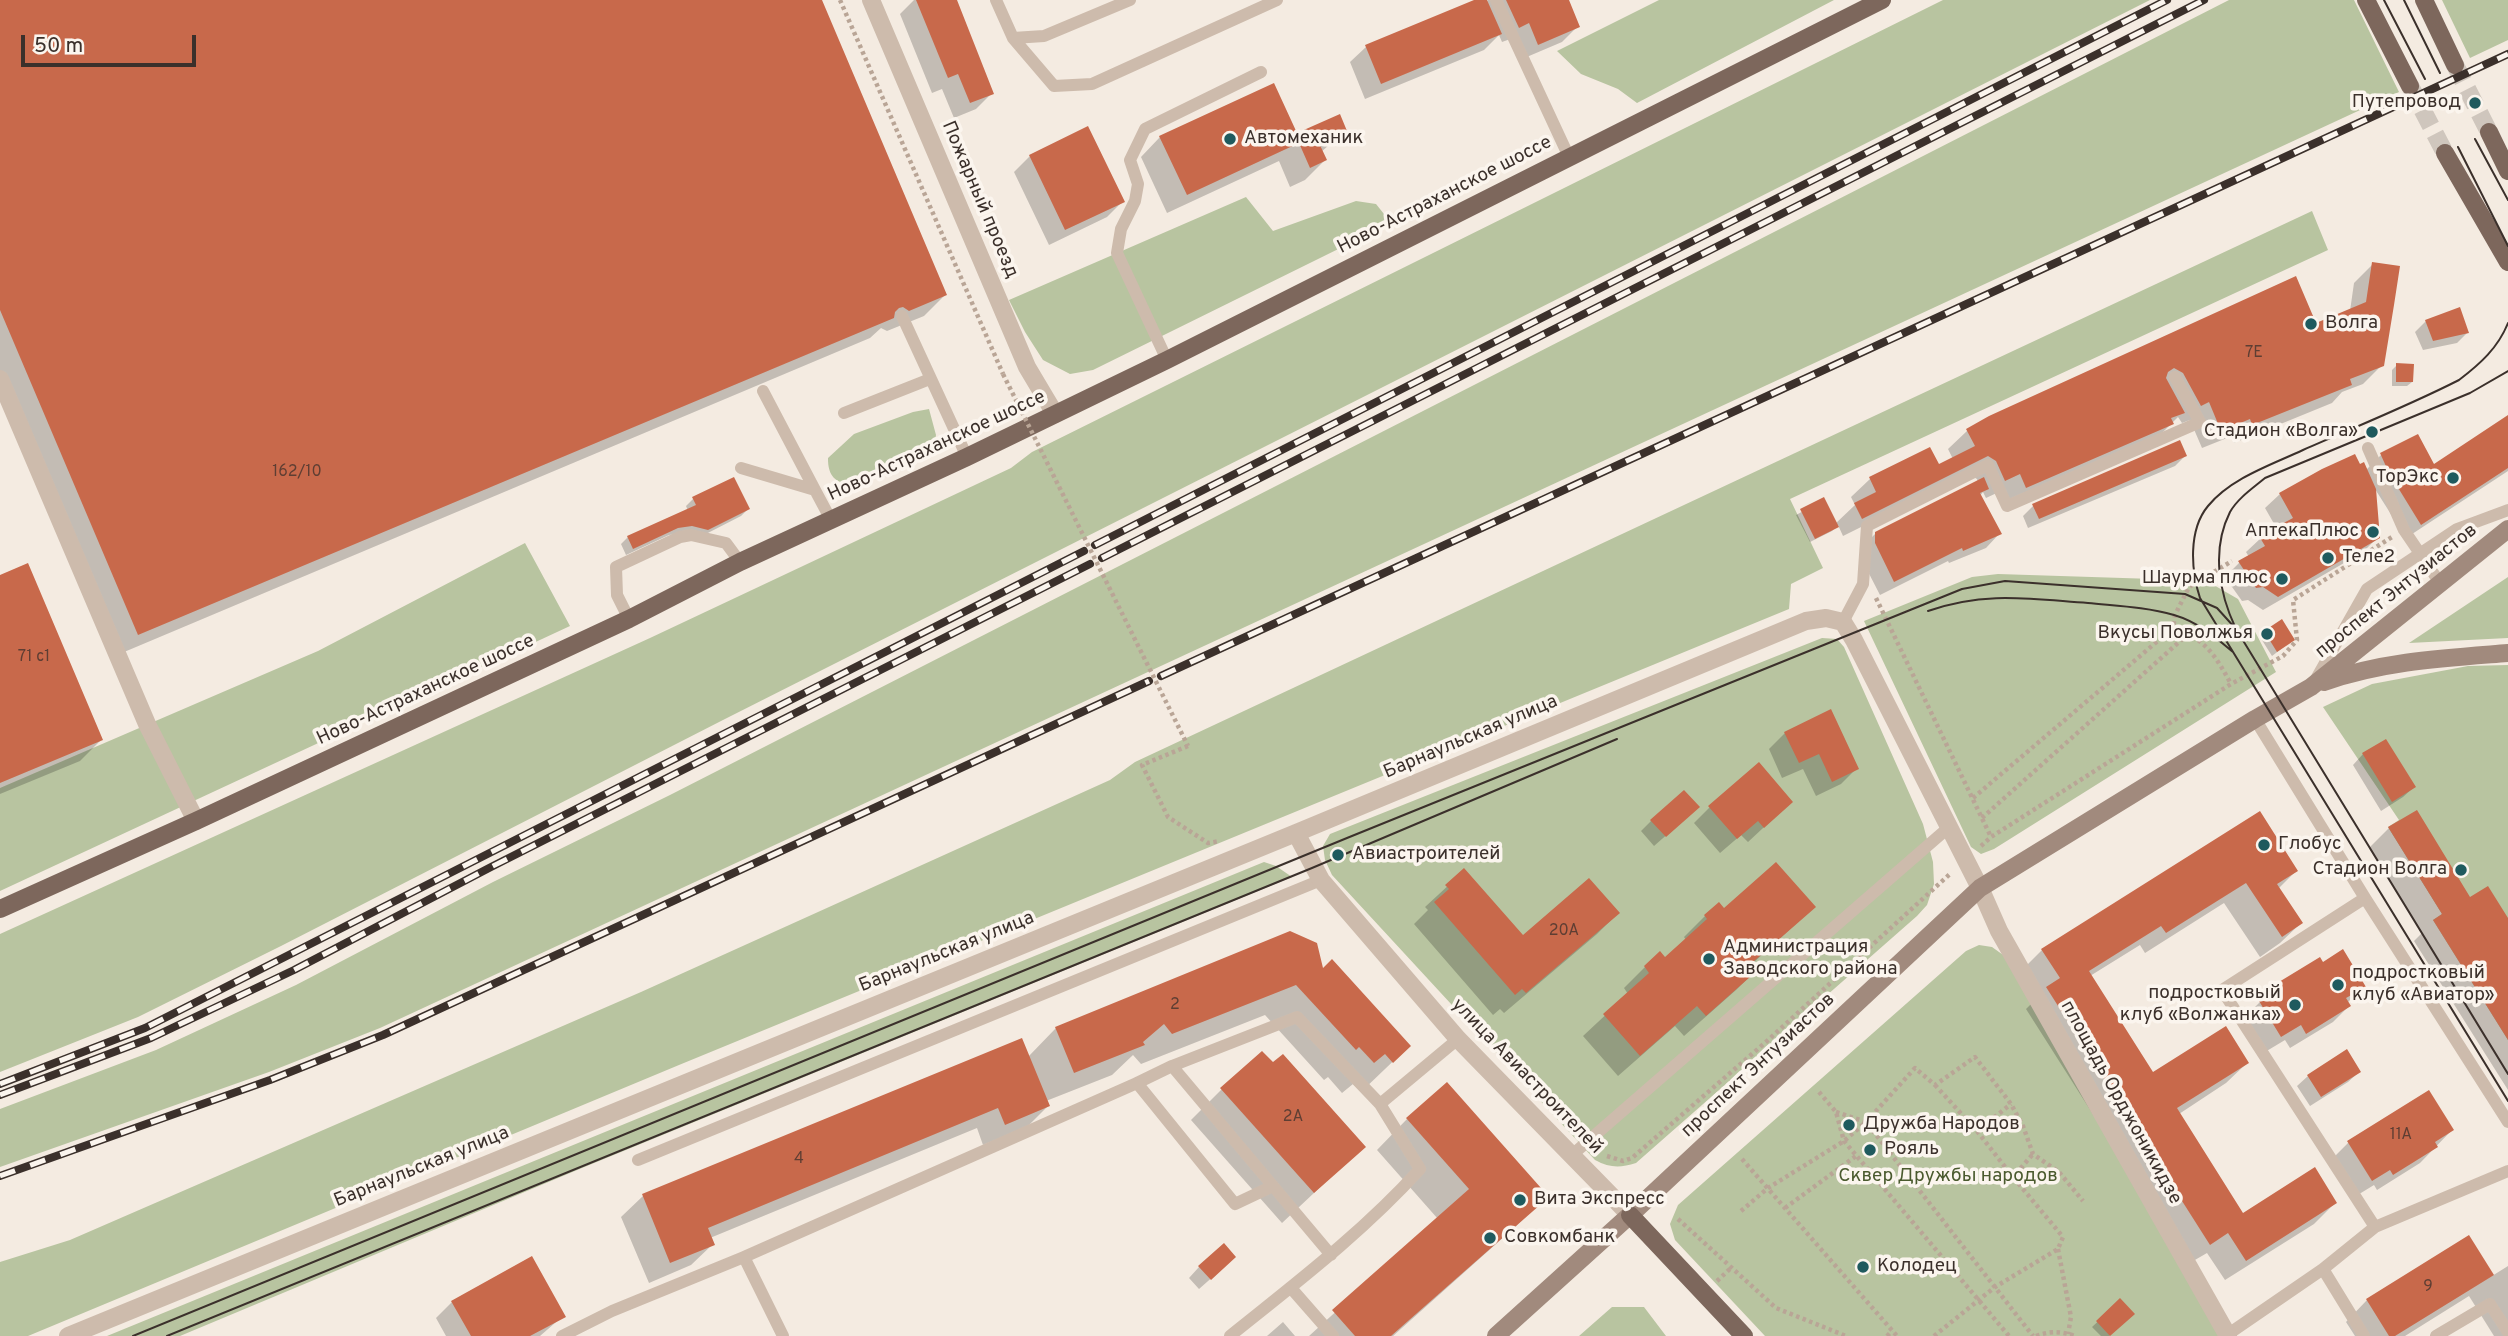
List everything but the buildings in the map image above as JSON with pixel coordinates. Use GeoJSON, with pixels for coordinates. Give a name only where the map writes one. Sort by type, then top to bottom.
{"type":"FeatureCollection","features":[{"type":"Feature","properties":{"kind":"main road","name":"Ново-Астраханское шоссе"},"geometry":{"type":"LineString","coordinates":[[0,909],[196,821],[629,619],[740,562],[967,457],[1167,360],[1881,0]]}},
{"type":"Feature","properties":{"kind":"main road"},"geometry":{"type":"LineString","coordinates":[[2366,0],[2410,86]]}},
{"type":"Feature","properties":{"kind":"main road"},"geometry":{"type":"LineString","coordinates":[[2424,0],[2455,65]]}},
{"type":"Feature","properties":{"kind":"main road"},"geometry":{"type":"LineString","coordinates":[[2489,132],[2508,171]]}},
{"type":"Feature","properties":{"kind":"main road"},"geometry":{"type":"LineString","coordinates":[[2445,153],[2508,261]]}},
{"type":"Feature","properties":{"kind":"main road","name":"проспект Энтузиастов"},"geometry":{"type":"LineString","coordinates":[[1496,1336],[1630,1215],[1980,888],[2311,687],[2508,529]]}},
{"type":"Feature","properties":{"kind":"main road","name":"проспект Энтузиастов"},"geometry":{"type":"LineString","coordinates":[[2311,687],[2351,673],[2391,664],[2421,659],[2508,653]]}},
{"type":"Feature","properties":{"kind":"main road","name":"улица Авиастроителей"},"geometry":{"type":"LineString","coordinates":[[1630,1215],[1742,1335]]}},
{"type":"Feature","properties":{"kind":"street","name":"Пожарный проезд"},"geometry":{"type":"LineString","coordinates":[[872,0],[1027,367],[1055,414]]}},
{"type":"Feature","properties":{"kind":"street"},"geometry":{"type":"LineString","coordinates":[[0,379],[147,724],[196,821]]}},
{"type":"Feature","properties":{"kind":"street","name":"Барнаульская улица"},"geometry":{"type":"LineString","coordinates":[[68,1336],[1806,621],[1826,618],[1843,622]]}},
{"type":"Feature","properties":{"kind":"street","name":"площадь Орджоникидзе"},"geometry":{"type":"LineString","coordinates":[[1843,622],[1980,888],[1998,931],[2227,1335]]}},
{"type":"Feature","properties":{"kind":"street","name":"улица Авиастроителей"},"geometry":{"type":"LineString","coordinates":[[1296,833],[1321,880],[1458,1039],[1630,1215]]}},
{"type":"Feature","properties":{"kind":"lane"},"geometry":{"type":"LineString","coordinates":[[996,0],[1013,38],[1054,86],[1092,84],[1277,0]]}},
{"type":"Feature","properties":{"kind":"lane"},"geometry":{"type":"LineString","coordinates":[[1013,38],[1044,36],[1130,0]]}},
{"type":"Feature","properties":{"kind":"lane"},"geometry":{"type":"LineString","coordinates":[[1496,0],[1569,157]]}},
{"type":"Feature","properties":{"kind":"lane"},"geometry":{"type":"LineString","coordinates":[[1167,360],[1117,253],[1121,229],[1135,201],[1138,184],[1130,160],[1145,129],[1261,72]]}},
{"type":"Feature","properties":{"kind":"lane"},"geometry":{"type":"LineString","coordinates":[[902,316],[967,457]]}},
{"type":"Feature","properties":{"kind":"lane"},"geometry":{"type":"LineString","coordinates":[[1843,622],[1863,584],[1867,526],[1988,465],[2007,506],[2200,422],[2175,377]]}},
{"type":"Feature","properties":{"kind":"lane"},"geometry":{"type":"LineString","coordinates":[[844,413],[930,379]]}},
{"type":"Feature","properties":{"kind":"lane"},"geometry":{"type":"LineString","coordinates":[[763,391],[831,520]]}},
{"type":"Feature","properties":{"kind":"lane"},"geometry":{"type":"LineString","coordinates":[[2368,448],[2404,530],[2440,583]]}},
{"type":"Feature","properties":{"kind":"lane"},"geometry":{"type":"LineString","coordinates":[[741,468],[815,490]]}},
{"type":"Feature","properties":{"kind":"lane"},"geometry":{"type":"LineString","coordinates":[[2311,687],[2367,589],[2457,529],[2508,510]]}},
{"type":"Feature","properties":{"kind":"lane"},"geometry":{"type":"LineString","coordinates":[[629,619],[617,595],[616,567],[680,537],[691,535],[726,543],[740,562]]}},
{"type":"Feature","properties":{"kind":"lane"},"geometry":{"type":"LineString","coordinates":[[2255,719],[2508,1122]]}},
{"type":"Feature","properties":{"kind":"lane"},"geometry":{"type":"LineString","coordinates":[[1572,1155],[1948,828]]}},
{"type":"Feature","properties":{"kind":"lane"},"geometry":{"type":"LineString","coordinates":[[638,1160],[1321,880]]}},
{"type":"Feature","properties":{"kind":"lane"},"geometry":{"type":"LineString","coordinates":[[2365,898],[2222,990],[2375,1227]]}},
{"type":"Feature","properties":{"kind":"lane"},"geometry":{"type":"LineString","coordinates":[[562,1336],[612,1311],[744,1257],[1172,1066],[1297,1017],[1380,1104],[1420,1169],[1391,1202],[1331,1255],[1230,1336]]}},
{"type":"Feature","properties":{"kind":"lane"},"geometry":{"type":"LineString","coordinates":[[1380,1104],[1458,1039]]}},
{"type":"Feature","properties":{"kind":"lane"},"geometry":{"type":"LineString","coordinates":[[1172,1066],[1331,1255]]}},
{"type":"Feature","properties":{"kind":"lane"},"geometry":{"type":"LineString","coordinates":[[1137,1083],[1235,1204],[1273,1186]]}},
{"type":"Feature","properties":{"kind":"lane"},"geometry":{"type":"LineString","coordinates":[[2227,1335],[2323,1269],[2375,1227],[2508,1171]]}},
{"type":"Feature","properties":{"kind":"lane"},"geometry":{"type":"LineString","coordinates":[[744,1257],[783,1336]]}},
{"type":"Feature","properties":{"kind":"lane"},"geometry":{"type":"LineString","coordinates":[[2323,1269],[2364,1336]]}},
{"type":"Feature","properties":{"kind":"lane"},"geometry":{"type":"LineString","coordinates":[[1291,1287],[1333,1336]]}},
{"type":"Feature","properties":{"kind":"lane"},"geometry":{"type":"LineString","coordinates":[[2436,1336],[2490,1304],[2508,1332]]}},
{"type":"Feature","properties":{"kind":"path"},"geometry":{"type":"LineString","coordinates":[[840,0],[1003,374],[1188,746],[1142,765],[1168,817],[1208,843],[1233,840]]}},
{"type":"Feature","properties":{"kind":"path"},"geometry":{"type":"LineString","coordinates":[[1607,1156],[1623,1161],[1632,1158],[1772,1037],[1991,837],[2231,684],[2283,656],[2296,644],[2292,600],[2404,530]]}},
{"type":"Feature","properties":{"kind":"path"},"geometry":{"type":"LineString","coordinates":[[1973,798],[2172,628],[2175,615],[2189,587],[2232,561]]}},
{"type":"Feature","properties":{"kind":"path"},"geometry":{"type":"LineString","coordinates":[[1863,584],[1877,599],[1991,837]]}},
{"type":"Feature","properties":{"kind":"path"},"geometry":{"type":"LineString","coordinates":[[2172,628],[2204,643],[2231,684]]}},
{"type":"Feature","properties":{"kind":"path"},"geometry":{"type":"LineString","coordinates":[[1982,818],[2188,634]]}},
{"type":"Feature","properties":{"kind":"path"},"geometry":{"type":"LineString","coordinates":[[1934,1085],[1975,1057],[2011,1104],[2023,1126],[2033,1154],[2059,1172],[2083,1201]]}},
{"type":"Feature","properties":{"kind":"path"},"geometry":{"type":"LineString","coordinates":[[1741,1211],[1768,1188],[1844,1141],[1866,1122],[1915,1068],[1977,1131],[2063,1237],[2058,1249],[2071,1317],[2068,1334]]}},
{"type":"Feature","properties":{"kind":"path"},"geometry":{"type":"LineString","coordinates":[[1819,1092],[1836,1112],[1844,1141],[2009,1336]]}},
{"type":"Feature","properties":{"kind":"path"},"geometry":{"type":"LineString","coordinates":[[1977,1131],[2011,1104]]}},
{"type":"Feature","properties":{"kind":"path"},"geometry":{"type":"LineString","coordinates":[[1836,1112],[1866,1122],[2034,1336],[2048,1332],[2075,1336]]}},
{"type":"Feature","properties":{"kind":"path"},"geometry":{"type":"LineString","coordinates":[[2013,1177],[2033,1154]]}},
{"type":"Feature","properties":{"kind":"path"},"geometry":{"type":"LineString","coordinates":[[1785,1208],[1856,1156]]}},
{"type":"Feature","properties":{"kind":"path"},"geometry":{"type":"LineString","coordinates":[[1742,1159],[1897,1336]]}},
{"type":"Feature","properties":{"kind":"path"},"geometry":{"type":"LineString","coordinates":[[1678,1219],[1776,1308],[1846,1336]]}},
{"type":"Feature","properties":{"kind":"path"},"geometry":{"type":"LineString","coordinates":[[1934,1336],[1995,1287],[2058,1249]]}},
{"type":"Feature","properties":{"kind":"path"},"geometry":{"type":"LineString","coordinates":[[1887,1336],[1892,1331]]}},
{"type":"Feature","properties":{"kind":"green space"},"geometry":{"type":"Polygon","coordinates":[[[1659,0],[1834,0],[1637,103],[1618,89],[1581,74],[1557,51],[1659,0]]]}},
{"type":"Feature","properties":{"kind":"green space"},"geometry":{"type":"Polygon","coordinates":[[[1943,0],[2150,0],[281,946],[138,1017],[0,1072],[0,934],[650,638],[1011,468],[1032,452],[1943,0]]]}},
{"type":"Feature","properties":{"kind":"green space"},"geometry":{"type":"Polygon","coordinates":[[[2229,0],[2354,0],[2399,92],[380,1028],[269,1072],[0,1167],[0,1109],[156,1050],[296,985],[493,882],[670,795],[2229,0]]]}},
{"type":"Feature","properties":{"kind":"green space"},"geometry":{"type":"Polygon","coordinates":[[[2442,0],[2508,0],[2508,40],[2470,58],[2442,0]]]}},
{"type":"Feature","properties":{"kind":"green space"},"geometry":{"type":"Polygon","coordinates":[[[1246,197],[1273,231],[1356,201],[1376,204],[1384,214],[1387,225],[1093,370],[1070,374],[1043,360],[1009,300],[1246,197]]]}},
{"type":"Feature","properties":{"kind":"green space"},"geometry":{"type":"Polygon","coordinates":[[[2312,211],[2328,250],[1790,499],[1823,568],[1791,584],[1789,609],[28,1336],[0,1336],[0,1262],[70,1240],[641,992],[1110,780],[1135,762],[2312,211]]]}},
{"type":"Feature","properties":{"kind":"green space"},"geometry":{"type":"Polygon","coordinates":[[[929,409],[936,435],[933,450],[889,472],[854,483],[841,482],[831,474],[828,458],[854,434],[913,412],[929,409]]]}},
{"type":"Feature","properties":{"kind":"green space"},"geometry":{"type":"Polygon","coordinates":[[[525,543],[570,626],[0,891],[0,788],[318,651],[525,543]]]}},
{"type":"Feature","properties":{"kind":"green space"},"geometry":{"type":"Polygon","coordinates":[[[1998,574],[2185,580],[2212,584],[2238,599],[2276,672],[1994,849],[1981,854],[1971,847],[1864,621],[1972,577],[1998,574]]]}},
{"type":"Feature","properties":{"kind":"green space"},"geometry":{"type":"Polygon","coordinates":[[[2508,577],[2508,638],[2409,643],[2508,577]]]}},
{"type":"Feature","properties":{"kind":"green space"},"geometry":{"type":"Polygon","coordinates":[[[1822,638],[1837,639],[1844,647],[1923,824],[1933,862],[1934,884],[1927,905],[1636,1163],[1615,1166],[1600,1163],[1332,875],[1325,860],[1323,846],[1330,834],[1822,638]]]}},
{"type":"Feature","properties":{"kind":"green space","name":"Стадион Волга"},"geometry":{"type":"Polygon","coordinates":[[[2508,665],[2508,1040],[2433,920],[2442,914],[2388,827],[2399,820],[2323,707],[2372,684],[2468,666],[2508,665]]]}},
{"type":"Feature","properties":{"kind":"green space"},"geometry":{"type":"Polygon","coordinates":[[[1264,862],[1276,866],[1292,877],[180,1336],[107,1336],[1264,862]]]}},
{"type":"Feature","properties":{"kind":"green space","name":"Сквер Дружбы народов"},"geometry":{"type":"Polygon","coordinates":[[[1979,945],[1992,947],[2006,957],[2221,1336],[1765,1336],[1675,1240],[1670,1224],[1678,1205],[1966,951],[1979,945]]]}},
{"type":"Feature","properties":{"kind":"green space"},"geometry":{"type":"Polygon","coordinates":[[[1612,1307],[1644,1307],[1666,1336],[1579,1336],[1612,1307]]]}},
{"type":"Feature","properties":{"kind":"tunnel"},"geometry":{"type":"LineString","coordinates":[[2455,65],[2489,132]]}},
{"type":"Feature","properties":{"kind":"tunnel"},"geometry":{"type":"LineString","coordinates":[[2410,86],[2445,153]]}},
{"type":"Feature","properties":{"kind":"tram line"},"geometry":{"type":"LineString","coordinates":[[2384,0],[2425,79]]}},
{"type":"Feature","properties":{"kind":"tram line"},"geometry":{"type":"LineString","coordinates":[[2404,0],[2440,73]]}},
{"type":"Feature","properties":{"kind":"tram line"},"geometry":{"type":"LineString","coordinates":[[2475,139],[2508,200]]}},
{"type":"Feature","properties":{"kind":"tram line"},"geometry":{"type":"LineString","coordinates":[[2458,147],[2508,246]]}},
{"type":"Feature","properties":{"kind":"tram line"},"geometry":{"type":"LineString","coordinates":[[2508,323],[2488,355],[2459,380],[2265,467],[2228,488],[2217,496],[2202,516],[2197,527],[2193,551],[2200,598],[2508,1101]]}},
{"type":"Feature","properties":{"kind":"tram line"},"geometry":{"type":"LineString","coordinates":[[2508,371],[2470,393],[2265,478],[2241,498],[2230,512],[2224,526],[2219,556],[2225,601],[2236,629],[2508,1074]]}},
{"type":"Feature","properties":{"kind":"tram line"},"geometry":{"type":"LineString","coordinates":[[133,1336],[1962,589],[2005,581],[2185,594],[2217,608],[2236,629]]}},
{"type":"Feature","properties":{"kind":"tram line"},"geometry":{"type":"LineString","coordinates":[[1928,611],[1969,601],[2008,598],[2142,608],[2191,622],[2206,630],[2233,652]]}},
{"type":"Feature","properties":{"kind":"tram line"},"geometry":{"type":"LineString","coordinates":[[167,1336],[1312,868],[1617,739]]}},
{"type":"Feature","properties":{"kind":"railway"},"geometry":{"type":"LineString","coordinates":[[1095,545],[2167,0]]}},
{"type":"Feature","properties":{"kind":"railway"},"geometry":{"type":"LineString","coordinates":[[1102,558],[2204,0]]}},
{"type":"Feature","properties":{"kind":"railway"},"geometry":{"type":"LineString","coordinates":[[1161,676],[2508,54]]}},
{"type":"Feature","properties":{"kind":"railway"},"geometry":{"type":"LineString","coordinates":[[0,1084],[145,1028],[1084,551]]}},
{"type":"Feature","properties":{"kind":"railway"},"geometry":{"type":"LineString","coordinates":[[0,1095],[151,1038],[294,970],[491,867],[1090,564]]}},
{"type":"Feature","properties":{"kind":"railway"},"geometry":{"type":"LineString","coordinates":[[0,1176],[270,1080],[383,1035],[1149,681]]}},
{"type":"Feature","properties":{"kind":"place","name":"Путепровод"},"geometry":{"type":"Point","coordinates":[2475,103]}},
{"type":"Feature","properties":{"kind":"place","name":"Автомеханик"},"geometry":{"type":"Point","coordinates":[1230,139]}},
{"type":"Feature","properties":{"kind":"place","name":"Волга"},"geometry":{"type":"Point","coordinates":[2311,324]}},
{"type":"Feature","properties":{"kind":"place","name":"Стадион «Волга»"},"geometry":{"type":"Point","coordinates":[2372,432]}},
{"type":"Feature","properties":{"kind":"place","name":"ТорЭкс"},"geometry":{"type":"Point","coordinates":[2453,478]}},
{"type":"Feature","properties":{"kind":"place","name":"АптекаПлюс"},"geometry":{"type":"Point","coordinates":[2373,532]}},
{"type":"Feature","properties":{"kind":"place","name":"Теле2"},"geometry":{"type":"Point","coordinates":[2328,558]}},
{"type":"Feature","properties":{"kind":"place","name":"Шаурма плюс"},"geometry":{"type":"Point","coordinates":[2282,579]}},
{"type":"Feature","properties":{"kind":"place","name":"Вкусы Поволжья"},"geometry":{"type":"Point","coordinates":[2267,634]}},
{"type":"Feature","properties":{"kind":"place","name":"Глобус"},"geometry":{"type":"Point","coordinates":[2264,845]}},
{"type":"Feature","properties":{"kind":"place","name":"Авиастроителей"},"geometry":{"type":"Point","coordinates":[1338,855]}},
{"type":"Feature","properties":{"kind":"place","name":"Стадион Волга"},"geometry":{"type":"Point","coordinates":[2461,870]}},
{"type":"Feature","properties":{"kind":"place","name":"Администрация Заводского района"},"geometry":{"type":"Point","coordinates":[1709,959]}},
{"type":"Feature","properties":{"kind":"place","name":"подростковый клуб «Авиатор»"},"geometry":{"type":"Point","coordinates":[2338,985]}},
{"type":"Feature","properties":{"kind":"place","name":"подростковый клуб «Волжанка»"},"geometry":{"type":"Point","coordinates":[2295,1005]}},
{"type":"Feature","properties":{"kind":"place","name":"Дружба Народов"},"geometry":{"type":"Point","coordinates":[1849,1125]}},
{"type":"Feature","properties":{"kind":"place","name":"Рояль"},"geometry":{"type":"Point","coordinates":[1870,1150]}},
{"type":"Feature","properties":{"kind":"place","name":"Вита Экспресс"},"geometry":{"type":"Point","coordinates":[1520,1200]}},
{"type":"Feature","properties":{"kind":"place","name":"Совкомбанк"},"geometry":{"type":"Point","coordinates":[1490,1238]}},
{"type":"Feature","properties":{"kind":"place","name":"Колодец"},"geometry":{"type":"Point","coordinates":[1863,1267]}}]}
